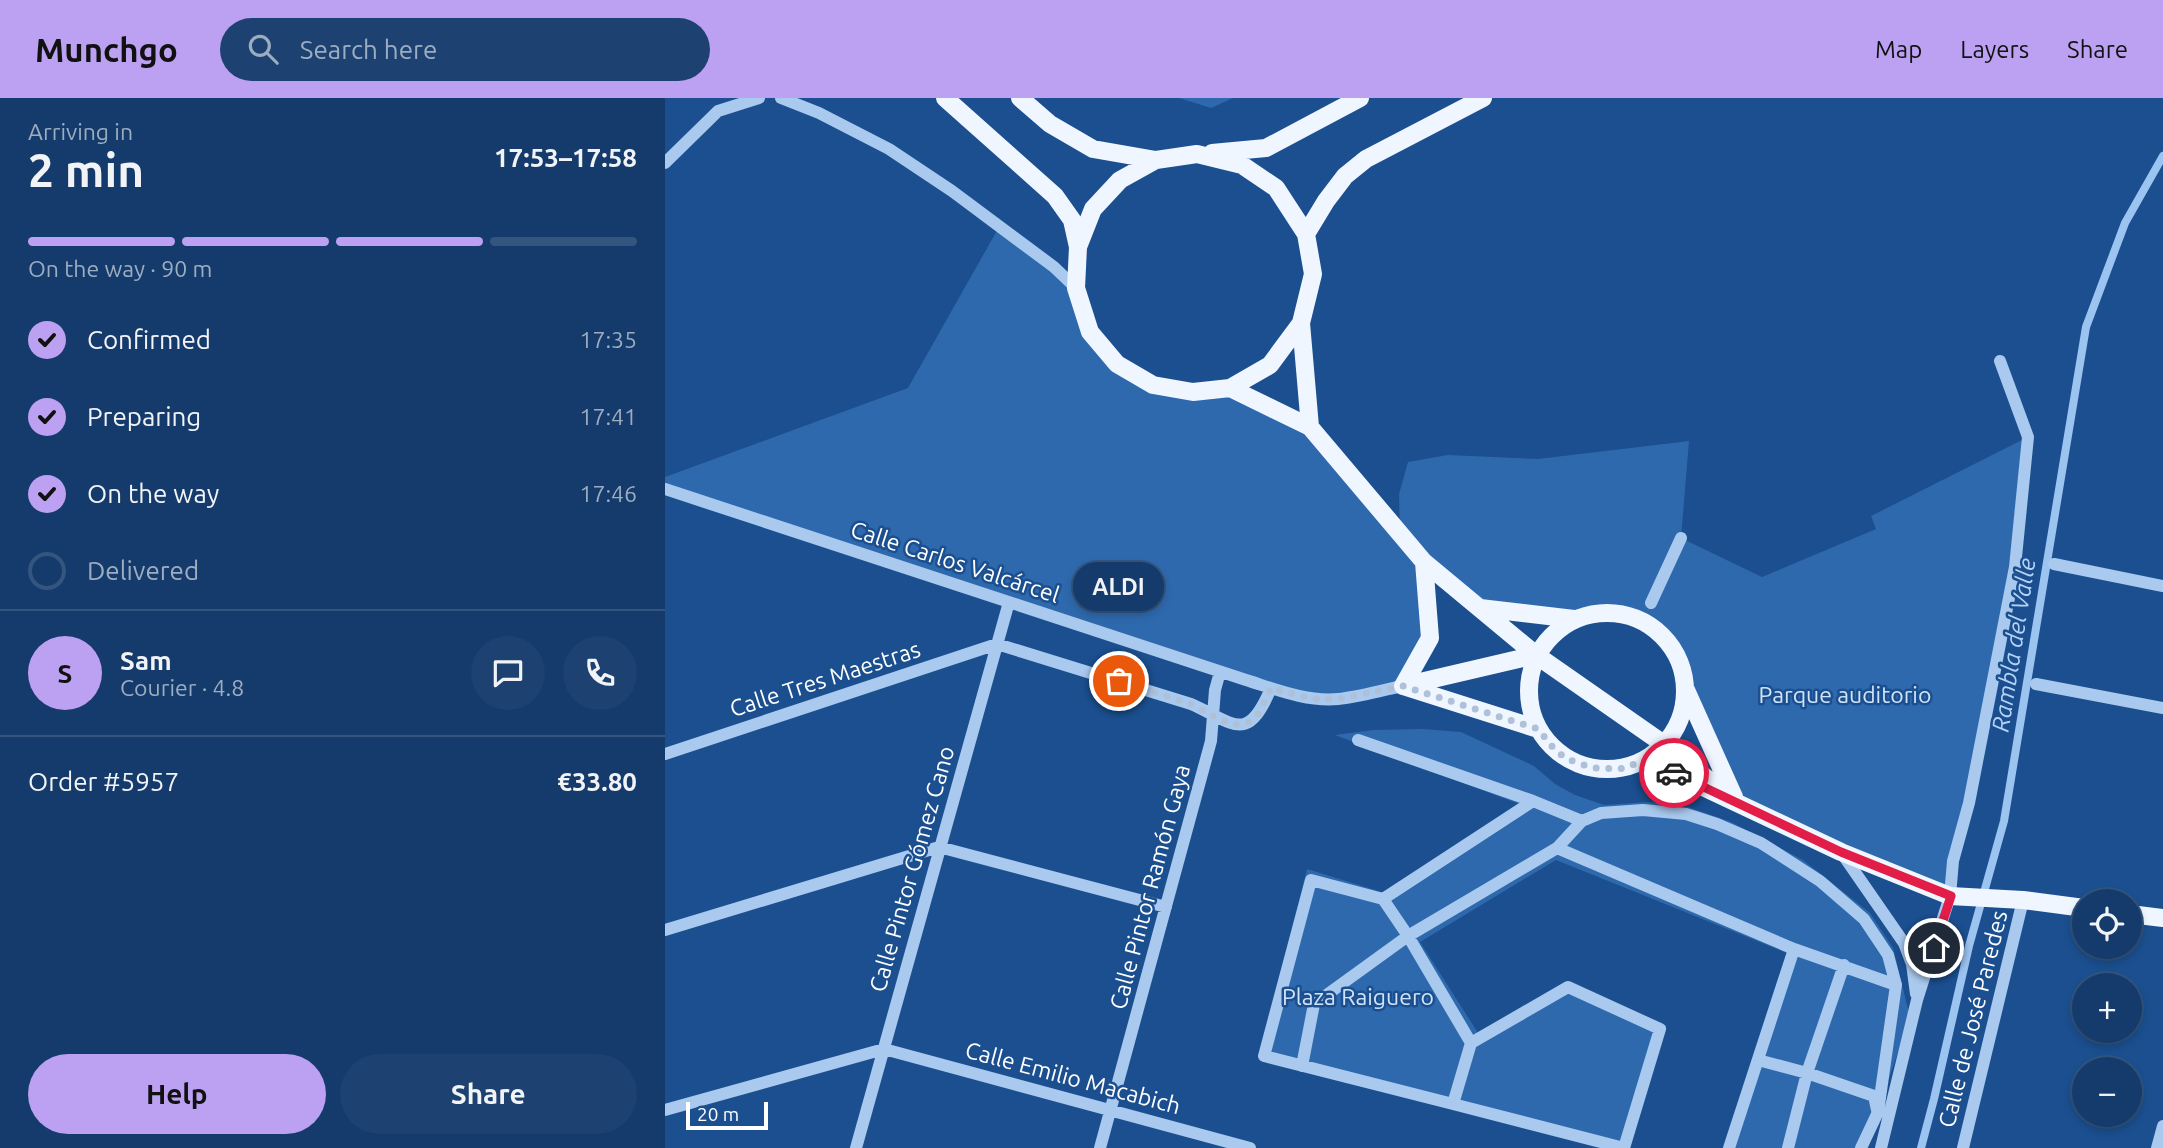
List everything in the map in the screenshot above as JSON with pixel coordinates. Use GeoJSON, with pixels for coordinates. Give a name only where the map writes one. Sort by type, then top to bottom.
{"type":"FeatureCollection","features":[{"type":"Feature","properties":{"kind":"main road"},"geometry":{"type":"LineString","coordinates":[[946,98],[1055,196],[1072,220],[1078,247],[1076,288],[1090,332],[1117,364],[1153,385],[1193,392],[1230,388],[1270,365],[1301,323]]}},
{"type":"Feature","properties":{"kind":"main road"},"geometry":{"type":"LineString","coordinates":[[1020,98],[1050,124],[1093,149],[1156,160],[1266,148],[1360,98]]}},
{"type":"Feature","properties":{"kind":"main road"},"geometry":{"type":"LineString","coordinates":[[1306,234],[1345,176],[1366,159],[1483,98]]}},
{"type":"Feature","properties":{"kind":"main road"},"geometry":{"type":"LineString","coordinates":[[1197,154],[1242,165],[1276,188],[1306,234],[1313,274],[1301,323],[1310,427]]}},
{"type":"Feature","properties":{"kind":"main road"},"geometry":{"type":"LineString","coordinates":[[1078,247],[1093,209],[1120,180],[1156,160]]}},
{"type":"Feature","properties":{"kind":"main road"},"geometry":{"type":"LineString","coordinates":[[1230,388],[1310,427],[1424,562],[1536,655],[1665,746],[1735,801]]}},
{"type":"Feature","properties":{"kind":"main road"},"geometry":{"type":"LineString","coordinates":[[1403,686],[1430,638],[1424,562]]}},
{"type":"Feature","properties":{"kind":"main road"},"geometry":{"type":"LineString","coordinates":[[1479,608],[1574,619]]}},
{"type":"Feature","properties":{"kind":"main road"},"geometry":{"type":"LineString","coordinates":[[1686,690],[1682,717],[1665,746],[1646,760],[1620,769],[1593,768],[1567,759],[1555,750],[1538,729],[1529,703],[1529,676],[1536,655],[1551,635],[1574,619],[1600,612],[1627,615],[1652,626],[1667,639],[1681,663],[1686,690],[1735,801]]}},
{"type":"Feature","properties":{"kind":"main road"},"geometry":{"type":"LineString","coordinates":[[1403,686],[1536,655]]}},
{"type":"Feature","properties":{"kind":"main road"},"geometry":{"type":"LineString","coordinates":[[1403,686],[1538,729]]}},
{"type":"Feature","properties":{"kind":"main road"},"geometry":{"type":"LineString","coordinates":[[1646,760],[1841,852],[1951,896],[2023,900],[2072,906]]}},
{"type":"Feature","properties":{"kind":"main road"},"geometry":{"type":"LineString","coordinates":[[2142,915],[2163,918]]}},
{"type":"Feature","properties":{"kind":"street"},"geometry":{"type":"LineString","coordinates":[[665,163],[718,111],[758,98]]}},
{"type":"Feature","properties":{"kind":"street"},"geometry":{"type":"LineString","coordinates":[[781,98],[819,113],[889,149],[952,191],[1054,267],[1076,288]]}},
{"type":"Feature","properties":{"kind":"street"},"geometry":{"type":"LineString","coordinates":[[1881,1148],[1917,1000],[1951,896],[1953,861],[1969,803],[2015,566],[2028,437],[2000,361]]}},
{"type":"Feature","properties":{"kind":"street","name":"Calle Carlos Valcárcel"},"geometry":{"type":"LineString","coordinates":[[665,489],[1271,688],[1314,699],[1337,699],[1403,686]]}},
{"type":"Feature","properties":{"kind":"street"},"geometry":{"type":"LineString","coordinates":[[1651,603],[1681,538]]}},
{"type":"Feature","properties":{"kind":"street"},"geometry":{"type":"LineString","coordinates":[[2054,564],[2163,586]]}},
{"type":"Feature","properties":{"kind":"street","name":"Calle Pintor Gómez Cano"},"geometry":{"type":"LineString","coordinates":[[856,1148],[1009,602]]}},
{"type":"Feature","properties":{"kind":"street"},"geometry":{"type":"LineString","coordinates":[[997,644],[1191,704],[1234,725],[1247,723],[1257,716],[1271,688]]}},
{"type":"Feature","properties":{"kind":"street","name":"Calle Tres Maestras"},"geometry":{"type":"LineString","coordinates":[[665,754],[997,644]]}},
{"type":"Feature","properties":{"kind":"street","name":"Calle Pintor Ramón Gaya"},"geometry":{"type":"LineString","coordinates":[[1100,1148],[1212,741],[1215,690],[1220,672]]}},
{"type":"Feature","properties":{"kind":"street"},"geometry":{"type":"LineString","coordinates":[[2036,684],[2163,708]]}},
{"type":"Feature","properties":{"kind":"street"},"geometry":{"type":"LineString","coordinates":[[1358,740],[1533,801],[1582,821]]}},
{"type":"Feature","properties":{"kind":"street"},"geometry":{"type":"LineString","coordinates":[[1383,899],[1533,801]]}},
{"type":"Feature","properties":{"kind":"street"},"geometry":{"type":"LineString","coordinates":[[1303,1066],[1314,1004],[1408,936],[1557,848],[1582,821],[1601,813],[1643,810],[1686,814],[1761,843],[1820,881],[1864,919],[1888,955],[1896,985],[1878,1112],[1861,1148]]}},
{"type":"Feature","properties":{"kind":"street"},"geometry":{"type":"LineString","coordinates":[[665,930],[939,847],[1166,907]]}},
{"type":"Feature","properties":{"kind":"street"},"geometry":{"type":"LineString","coordinates":[[1557,848],[1794,949],[1896,985]]}},
{"type":"Feature","properties":{"kind":"street"},"geometry":{"type":"LineString","coordinates":[[1841,852],[1904,943],[1912,964],[1917,1000]]}},
{"type":"Feature","properties":{"kind":"street"},"geometry":{"type":"LineString","coordinates":[[1453,1104],[1471,1043],[1569,987],[1660,1030],[1624,1148],[1264,1056],[1311,880],[1383,899],[1471,1043]]}},
{"type":"Feature","properties":{"kind":"street","name":"Calle de José Paredes"},"geometry":{"type":"LineString","coordinates":[[1963,1148],[2023,900]]}},
{"type":"Feature","properties":{"kind":"street"},"geometry":{"type":"LineString","coordinates":[[1729,1148],[1794,949]]}},
{"type":"Feature","properties":{"kind":"street"},"geometry":{"type":"LineString","coordinates":[[1788,1148],[1807,1073],[1844,965]]}},
{"type":"Feature","properties":{"kind":"street"},"geometry":{"type":"LineString","coordinates":[[665,1110],[884,1049]]}},
{"type":"Feature","properties":{"kind":"street","name":"Calle Emilio Macabich"},"geometry":{"type":"LineString","coordinates":[[884,1049],[1250,1148]]}},
{"type":"Feature","properties":{"kind":"street"},"geometry":{"type":"LineString","coordinates":[[1758,1060],[1807,1073],[1874,1096],[1878,1112]]}},
{"type":"Feature","properties":{"kind":"street"},"geometry":{"type":"LineString","coordinates":[[2157,1148],[2163,1126]]}},
{"type":"Feature","properties":{"kind":"green space"},"geometry":{"type":"Polygon","coordinates":[[[1179,98],[1233,98],[1211,108],[1179,98]]]}},
{"type":"Feature","properties":{"kind":"green space","name":"Parque auditorio"},"geometry":{"type":"Polygon","coordinates":[[[999,227],[1076,288],[1090,332],[1153,385],[1230,388],[1310,427],[1400,532],[1399,494],[1408,462],[1448,455],[1538,459],[1689,441],[1681,538],[1762,577],[1876,529],[1871,516],[2028,437],[2015,567],[1950,896],[1735,801],[1686,690],[1681,663],[1667,639],[1652,626],[1628,615],[1600,612],[1574,619],[1479,608],[1424,563],[1430,638],[1403,686],[1314,699],[665,489],[665,477],[908,388],[999,227]]]}},
{"type":"Feature","properties":{"kind":"green space","name":"Plaza Raiguero"},"geometry":{"type":"Polygon","coordinates":[[[1422,729],[1461,732],[1534,766],[1555,784],[1575,795],[1604,805],[1648,802],[1688,807],[1731,822],[1803,860],[1870,913],[1893,948],[1910,1017],[1865,1148],[1734,1148],[1789,954],[1556,860],[1420,942],[1480,1036],[1569,985],[1664,1025],[1630,1148],[1259,1057],[1307,869],[1385,893],[1522,805],[1335,735],[1373,730],[1422,729]]]}},
{"type":"Feature","properties":{"kind":"waterway","name":"Rambla del Valle"},"geometry":{"type":"LineString","coordinates":[[1921,1148],[1969,946],[2004,821],[2086,327],[2125,223],[2163,156]]}},
{"type":"Feature","properties":{"kind":"way so far"},"geometry":{"type":"LineString","coordinates":[[1119,681],[1191,704],[1234,725],[1247,723],[1257,716],[1271,688],[1314,699],[1337,699],[1403,686],[1538,729],[1555,750],[1567,759],[1593,768],[1620,769],[1646,760],[1674,773]]}},
{"type":"Feature","properties":{"kind":"place","name":"ALDI"},"geometry":{"type":"Point","coordinates":[1119,681]}},
{"type":"Feature","properties":{"kind":"route"},"geometry":{"type":"LineString","coordinates":[[1674,773],[1841,852],[1951,896],[1934,948]]}}]}
